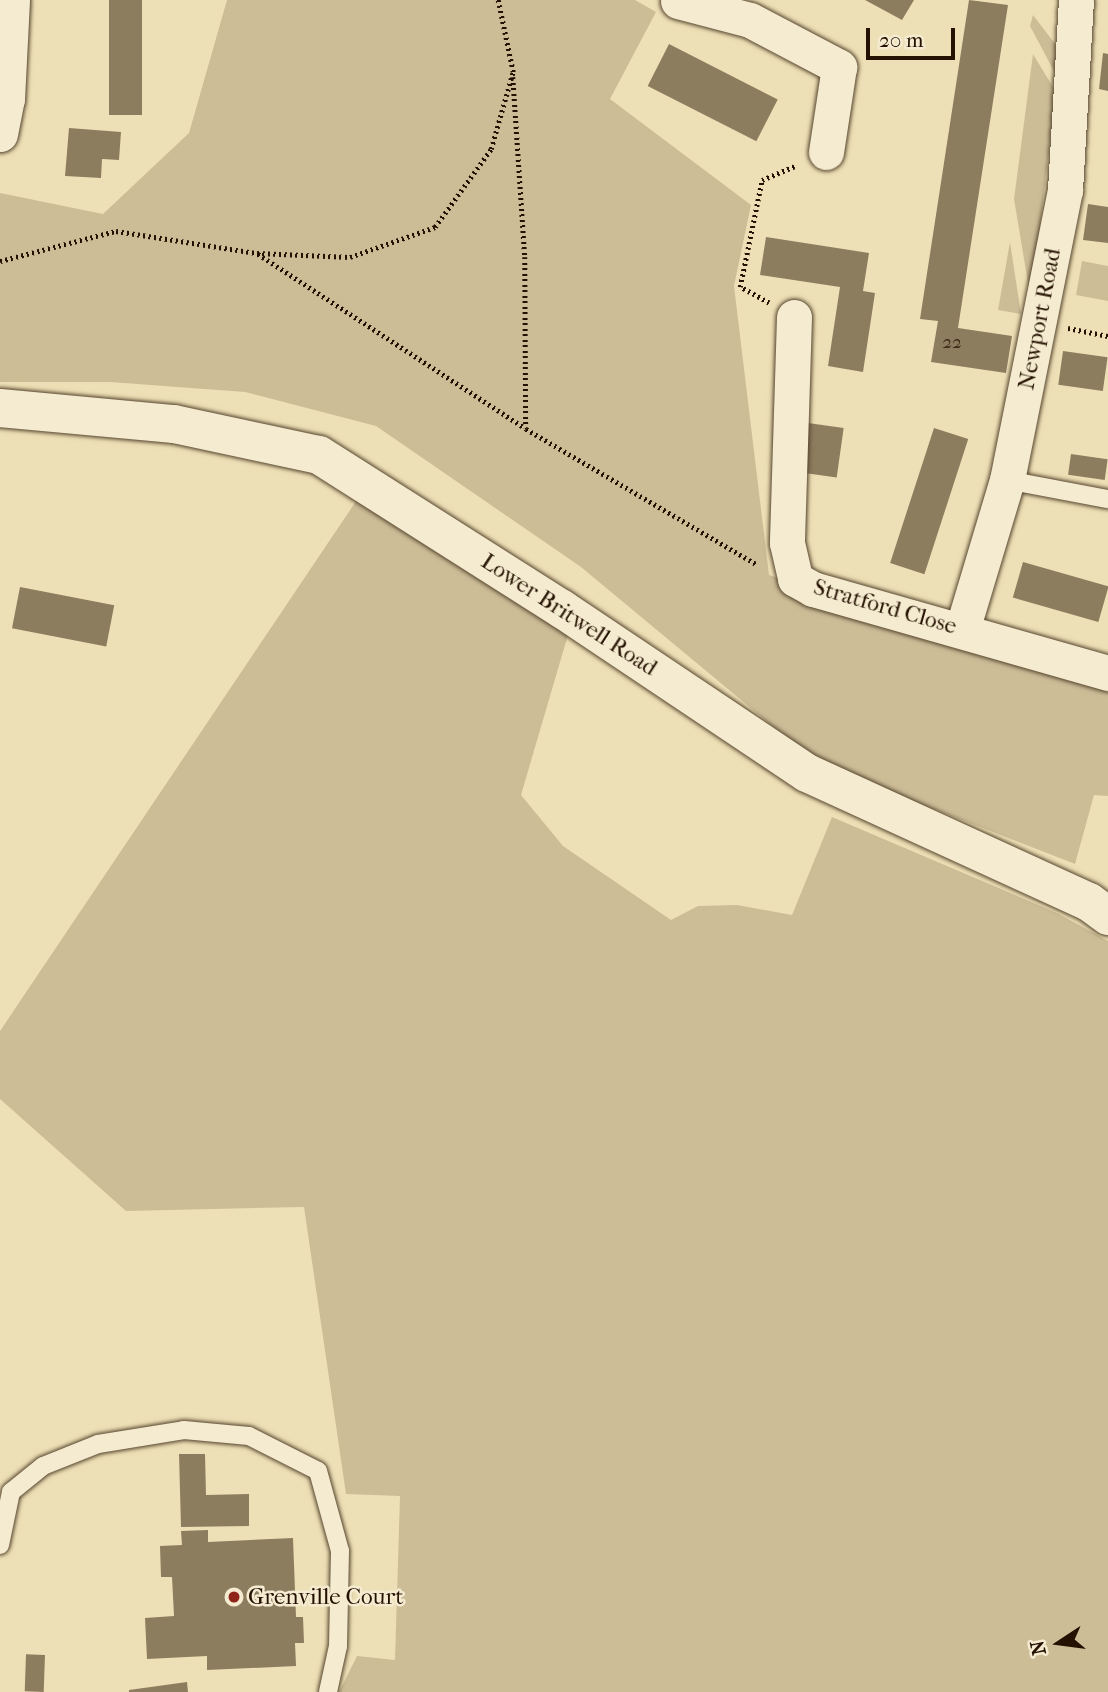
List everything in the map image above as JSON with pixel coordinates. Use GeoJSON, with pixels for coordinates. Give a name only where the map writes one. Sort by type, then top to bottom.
{"type":"FeatureCollection","features":[{"type":"Feature","properties":{"kind":"street"},"geometry":{"type":"LineString","coordinates":[[0,134],[7,99],[12,0]]}},
{"type":"Feature","properties":{"kind":"street","name":"Newport Road"},"geometry":{"type":"LineString","coordinates":[[962,630],[1007,480],[1065,190],[1076,0]]}},
{"type":"Feature","properties":{"kind":"street"},"geometry":{"type":"LineString","coordinates":[[678,1],[718,5],[839,67],[825,152]]}},
{"type":"Feature","properties":{"kind":"street","name":"Stratford Close"},"geometry":{"type":"LineString","coordinates":[[794,317],[786,543],[795,579],[813,589],[1108,673]]}},
{"type":"Feature","properties":{"kind":"street","name":"Lower Britwell Road"},"geometry":{"type":"LineString","coordinates":[[0,408],[174,424],[319,455],[562,608],[807,773],[1088,902],[1108,916]]}},
{"type":"Feature","properties":{"kind":"lane"},"geometry":{"type":"LineString","coordinates":[[1007,480],[1108,499]]}},
{"type":"Feature","properties":{"kind":"lane"},"geometry":{"type":"LineString","coordinates":[[0,1545],[6,1532],[11,1492],[43,1466],[98,1444],[184,1430],[249,1436],[318,1471],[340,1551],[338,1646],[328,1692]]}},
{"type":"Feature","properties":{"kind":"path"},"geometry":{"type":"LineString","coordinates":[[498,0],[513,72],[525,257],[526,429]]}},
{"type":"Feature","properties":{"kind":"path"},"geometry":{"type":"LineString","coordinates":[[0,261],[116,231],[257,253],[350,257],[435,227],[491,149],[513,72]]}},
{"type":"Feature","properties":{"kind":"path"},"geometry":{"type":"LineString","coordinates":[[794,317],[740,287],[762,180],[825,152]]}},
{"type":"Feature","properties":{"kind":"path"},"geometry":{"type":"LineString","coordinates":[[257,253],[526,429],[741,559],[795,579]]}},
{"type":"Feature","properties":{"kind":"path"},"geometry":{"type":"LineString","coordinates":[[1040,322],[1108,336]]}},
{"type":"Feature","properties":{"kind":"shaded area"},"geometry":{"type":"Polygon","coordinates":[[[227,0],[635,0],[656,12],[610,99],[751,205],[734,286],[769,575],[1108,681],[1108,796],[1094,795],[1075,864],[818,764],[581,567],[376,426],[245,392],[110,382],[0,382],[0,193],[103,214],[189,133],[227,0]]]}},
{"type":"Feature","properties":{"kind":"shaded area"},"geometry":{"type":"Polygon","coordinates":[[[1033,15],[1059,49],[1056,75],[1030,26],[1033,15]]]}},
{"type":"Feature","properties":{"kind":"shaded area"},"geometry":{"type":"Polygon","coordinates":[[[1033,54],[1056,92],[1031,301],[1014,199],[1033,54]]]}},
{"type":"Feature","properties":{"kind":"shaded area"},"geometry":{"type":"Polygon","coordinates":[[[1010,242],[1021,314],[998,310],[1010,242]]]}},
{"type":"Feature","properties":{"kind":"shaded area"},"geometry":{"type":"Polygon","coordinates":[[[1082,261],[1108,266],[1108,301],[1076,295],[1082,261]]]}},
{"type":"Feature","properties":{"kind":"shaded area"},"geometry":{"type":"Polygon","coordinates":[[[377,470],[575,611],[521,795],[563,846],[671,920],[698,906],[737,905],[792,915],[832,817],[1057,913],[1108,941],[1108,1692],[339,1692],[357,1656],[395,1660],[400,1496],[346,1494],[304,1207],[126,1211],[0,1099],[0,1031],[377,470]]]}},
{"type":"Feature","properties":{"kind":"building"},"geometry":{"type":"Polygon","coordinates":[[[109,0],[142,0],[142,115],[109,115],[109,0]]]}},
{"type":"Feature","properties":{"kind":"building"},"geometry":{"type":"Polygon","coordinates":[[[865,0],[914,0],[902,20],[865,0]]]}},
{"type":"Feature","properties":{"kind":"building"},"geometry":{"type":"Polygon","coordinates":[[[969,0],[1008,5],[958,328],[1012,336],[1006,373],[931,362],[938,321],[920,319],[969,0]]]}},
{"type":"Feature","properties":{"kind":"building"},"geometry":{"type":"Polygon","coordinates":[[[669,44],[778,99],[756,141],[648,86],[669,44]]]}},
{"type":"Feature","properties":{"kind":"building"},"geometry":{"type":"Polygon","coordinates":[[[1103,53],[1108,54],[1108,91],[1099,89],[1103,53]]]}},
{"type":"Feature","properties":{"kind":"building"},"geometry":{"type":"Polygon","coordinates":[[[69,128],[121,132],[119,160],[102,159],[101,178],[65,176],[69,128]]]}},
{"type":"Feature","properties":{"kind":"building"},"geometry":{"type":"Polygon","coordinates":[[[1088,204],[1108,207],[1108,243],[1083,240],[1088,204]]]}},
{"type":"Feature","properties":{"kind":"building"},"geometry":{"type":"Polygon","coordinates":[[[766,237],[869,253],[863,291],[875,293],[863,372],[828,366],[840,287],[760,275],[766,237]]]}},
{"type":"Feature","properties":{"kind":"building"},"geometry":{"type":"Polygon","coordinates":[[[1063,351],[1108,357],[1103,391],[1058,385],[1063,351]]]}},
{"type":"Feature","properties":{"kind":"building"},"geometry":{"type":"Polygon","coordinates":[[[808,423],[844,428],[837,478],[801,473],[808,423]]]}},
{"type":"Feature","properties":{"kind":"building"},"geometry":{"type":"Polygon","coordinates":[[[934,428],[968,439],[924,574],[890,563],[934,428]]]}},
{"type":"Feature","properties":{"kind":"building"},"geometry":{"type":"Polygon","coordinates":[[[1071,454],[1108,459],[1105,480],[1068,475],[1071,454]]]}},
{"type":"Feature","properties":{"kind":"building"},"geometry":{"type":"Polygon","coordinates":[[[1023,562],[1108,586],[1098,622],[1013,598],[1023,562]]]}},
{"type":"Feature","properties":{"kind":"building"},"geometry":{"type":"Polygon","coordinates":[[[20,587],[114,605],[106,647],[12,628],[20,587]]]}},
{"type":"Feature","properties":{"kind":"building"},"geometry":{"type":"Polygon","coordinates":[[[179,1454],[205,1454],[206,1495],[249,1494],[249,1526],[181,1527],[179,1454]]]}},
{"type":"Feature","properties":{"kind":"building","name":"Grenville Court"},"geometry":{"type":"Polygon","coordinates":[[[208,1530],[208,1542],[293,1538],[296,1617],[303,1617],[304,1643],[295,1643],[296,1666],[207,1670],[207,1656],[147,1659],[145,1618],[174,1616],[172,1577],[161,1577],[160,1546],[182,1545],[181,1531],[208,1530]]]}},
{"type":"Feature","properties":{"kind":"building"},"geometry":{"type":"Polygon","coordinates":[[[26,1654],[45,1655],[44,1692],[25,1691],[26,1654]]]}},
{"type":"Feature","properties":{"kind":"building"},"geometry":{"type":"Polygon","coordinates":[[[187,1682],[188,1692],[129,1692],[129,1690],[187,1682]]]}},
{"type":"Feature","properties":{"kind":"place","name":"Grenville Court"},"geometry":{"type":"Point","coordinates":[234,1597]}}]}
